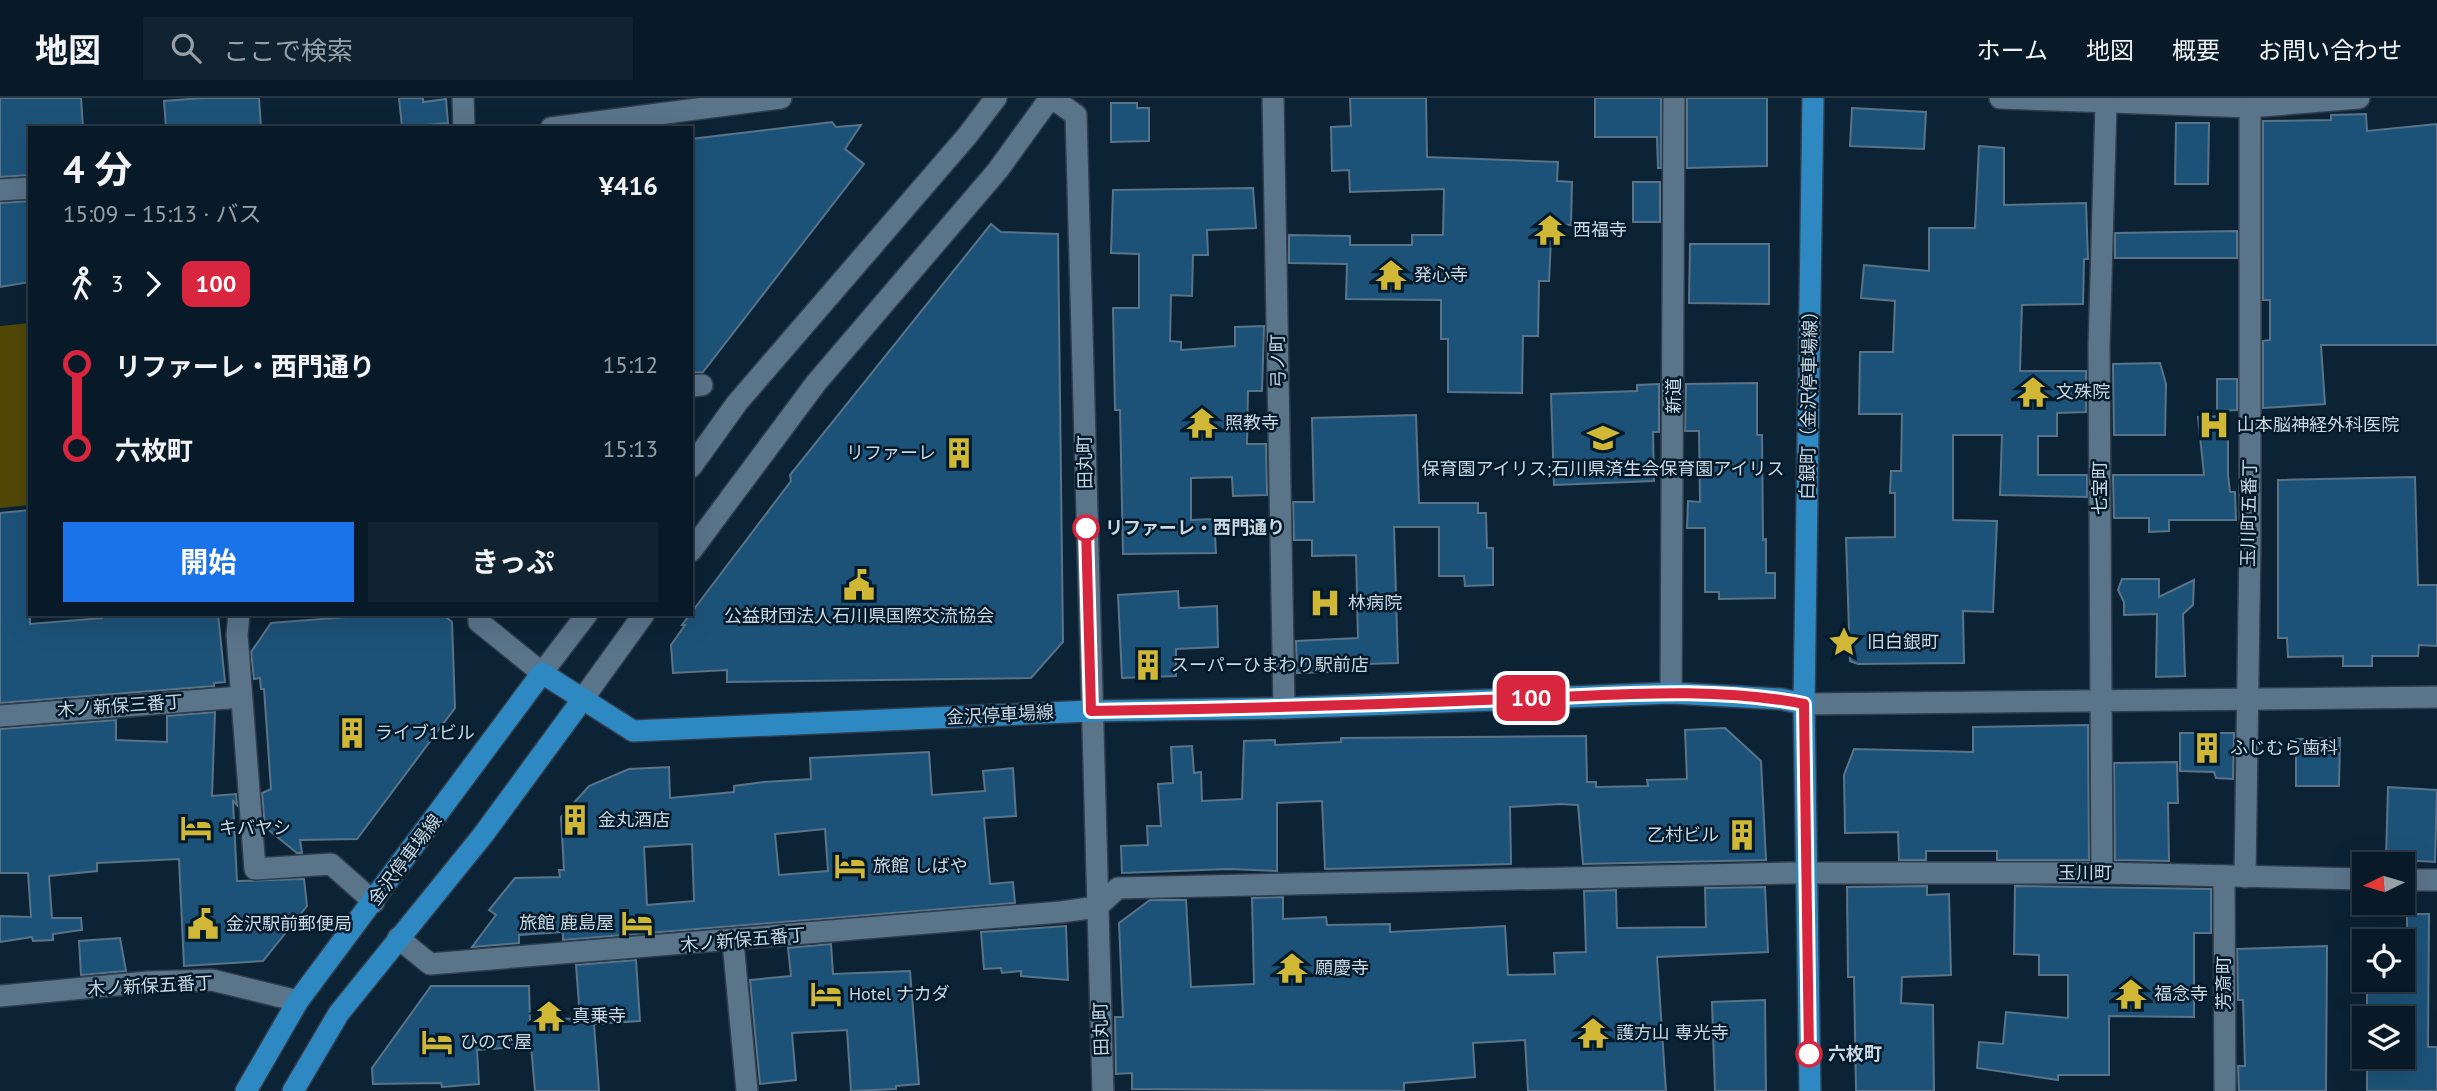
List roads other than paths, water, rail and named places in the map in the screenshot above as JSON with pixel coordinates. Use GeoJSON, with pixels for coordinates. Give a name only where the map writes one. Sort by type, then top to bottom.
{"type":"FeatureCollection","features":[{"type":"Feature","properties":{"kind":"main road","name":"白銀町（金沢停車場線）"},"geometry":{"type":"LineString","coordinates":[[1810,1091],[1804,704],[1813,98]]}},
{"type":"Feature","properties":{"kind":"main road","name":"金沢停車場線"},"geometry":{"type":"LineString","coordinates":[[246,1091],[298,1001],[542,673],[633,732],[1091,711],[1284,708],[1671,693],[1781,699],[1804,704]]}},
{"type":"Feature","properties":{"kind":"main road"},"geometry":{"type":"LineString","coordinates":[[293,1091],[339,1013],[483,835],[582,700]]}},
{"type":"Feature","properties":{"kind":"street"},"geometry":{"type":"LineString","coordinates":[[463,98],[464,126]]}},
{"type":"Feature","properties":{"kind":"street"},"geometry":{"type":"LineString","coordinates":[[591,126],[781,98]]}},
{"type":"Feature","properties":{"kind":"street"},"geometry":{"type":"LineString","coordinates":[[693,464],[737,403],[967,136],[996,98]]}},
{"type":"Feature","properties":{"kind":"street"},"geometry":{"type":"LineString","coordinates":[[693,548],[816,383],[998,170],[1051,98]]}},
{"type":"Feature","properties":{"kind":"street","name":"田丸町"},"geometry":{"type":"LineString","coordinates":[[1051,98],[1076,115],[1103,1091]]}},
{"type":"Feature","properties":{"kind":"street","name":"弓ノ町"},"geometry":{"type":"LineString","coordinates":[[1273,98],[1284,708]]}},
{"type":"Feature","properties":{"kind":"street","name":"新道"},"geometry":{"type":"LineString","coordinates":[[1671,693],[1674,98]]}},
{"type":"Feature","properties":{"kind":"street"},"geometry":{"type":"LineString","coordinates":[[2000,98],[2106,104],[2250,107],[2283,101],[2360,98]]}},
{"type":"Feature","properties":{"kind":"street","name":"七宝町"},"geometry":{"type":"LineString","coordinates":[[2102,873],[2099,347],[2106,104]]}},
{"type":"Feature","properties":{"kind":"street","name":"玉川町五番丁"},"geometry":{"type":"LineString","coordinates":[[2245,877],[2249,701],[2250,107]]}},
{"type":"Feature","properties":{"kind":"street"},"geometry":{"type":"LineString","coordinates":[[0,190],[28,188]]}},
{"type":"Feature","properties":{"kind":"street"},"geometry":{"type":"LineString","coordinates":[[239,616],[237,635],[255,869],[331,864],[374,902]]}},
{"type":"Feature","properties":{"kind":"street"},"geometry":{"type":"LineString","coordinates":[[479,616],[479,622],[542,673],[585,616]]}},
{"type":"Feature","properties":{"kind":"street"},"geometry":{"type":"LineString","coordinates":[[582,700],[643,616]]}},
{"type":"Feature","properties":{"kind":"street","name":"木ノ新保三番丁"},"geometry":{"type":"LineString","coordinates":[[0,716],[241,697]]}},
{"type":"Feature","properties":{"kind":"street"},"geometry":{"type":"LineString","coordinates":[[1804,704],[2102,703],[2437,697]]}},
{"type":"Feature","properties":{"kind":"street","name":"玉川町"},"geometry":{"type":"LineString","coordinates":[[1097,907],[1118,888],[1805,873],[2102,873],[2352,879]]}},
{"type":"Feature","properties":{"kind":"street","name":"芳斎町"},"geometry":{"type":"LineString","coordinates":[[2224,876],[2225,1091]]}},
{"type":"Feature","properties":{"kind":"street"},"geometry":{"type":"LineString","coordinates":[[2415,880],[2437,880]]}},
{"type":"Feature","properties":{"kind":"street","name":"木ノ新保五番丁"},"geometry":{"type":"LineString","coordinates":[[398,938],[430,964],[733,942],[1097,907]]}},
{"type":"Feature","properties":{"kind":"street"},"geometry":{"type":"LineString","coordinates":[[733,942],[747,1091]]}},
{"type":"Feature","properties":{"kind":"street","name":"木ノ新保五番丁"},"geometry":{"type":"LineString","coordinates":[[0,996],[148,982],[212,980],[298,1001]]}},
{"type":"Feature","properties":{"kind":"place","name":"西福寺"},"geometry":{"type":"Point","coordinates":[1550,230]}},
{"type":"Feature","properties":{"kind":"place","name":"発心寺"},"geometry":{"type":"Point","coordinates":[1391,275]}},
{"type":"Feature","properties":{"kind":"place","name":"文殊院"},"geometry":{"type":"Point","coordinates":[2033,392]}},
{"type":"Feature","properties":{"kind":"place","name":"照教寺"},"geometry":{"type":"Point","coordinates":[1202,423]}},
{"type":"Feature","properties":{"kind":"place","name":"山本脳神経外科医院"},"geometry":{"type":"Point","coordinates":[2214,425]}},
{"type":"Feature","properties":{"kind":"place","name":"保育園アイリス;石川県済生会保育園アイリス"},"geometry":{"type":"Point","coordinates":[1603,438]}},
{"type":"Feature","properties":{"kind":"place","name":"リファーレ"},"geometry":{"type":"Point","coordinates":[959,453]}},
{"type":"Feature","properties":{"kind":"place","name":"リファーレ・西門通り"},"geometry":{"type":"Point","coordinates":[1086,528]}},
{"type":"Feature","properties":{"kind":"place","name":"公益財団法人石川県国際交流協会"},"geometry":{"type":"Point","coordinates":[859,585]}},
{"type":"Feature","properties":{"kind":"place","name":"林病院"},"geometry":{"type":"Point","coordinates":[1325,603]}},
{"type":"Feature","properties":{"kind":"place","name":"旧白銀町"},"geometry":{"type":"Point","coordinates":[1844,642]}},
{"type":"Feature","properties":{"kind":"place","name":"スーパーひまわり駅前店"},"geometry":{"type":"Point","coordinates":[1148,665]}},
{"type":"Feature","properties":{"kind":"place","name":"ライブ1ビル"},"geometry":{"type":"Point","coordinates":[352,733]}},
{"type":"Feature","properties":{"kind":"place","name":"ふじむら歯科"},"geometry":{"type":"Point","coordinates":[2207,748]}},
{"type":"Feature","properties":{"kind":"place","name":"金丸酒店"},"geometry":{"type":"Point","coordinates":[575,820]}},
{"type":"Feature","properties":{"kind":"place","name":"キバヤシ"},"geometry":{"type":"Point","coordinates":[196,828]}},
{"type":"Feature","properties":{"kind":"place","name":"乙村ビル"},"geometry":{"type":"Point","coordinates":[1742,835]}},
{"type":"Feature","properties":{"kind":"place","name":"旅館 しばや"},"geometry":{"type":"Point","coordinates":[850,866]}},
{"type":"Feature","properties":{"kind":"place","name":"旅館 鹿島屋"},"geometry":{"type":"Point","coordinates":[637,923]}},
{"type":"Feature","properties":{"kind":"place","name":"金沢駅前郵便局"},"geometry":{"type":"Point","coordinates":[203,924]}},
{"type":"Feature","properties":{"kind":"place","name":"願慶寺"},"geometry":{"type":"Point","coordinates":[1292,968]}},
{"type":"Feature","properties":{"kind":"place","name":"Hotel ナカダ"},"geometry":{"type":"Point","coordinates":[826,994]}},
{"type":"Feature","properties":{"kind":"place","name":"福念寺"},"geometry":{"type":"Point","coordinates":[2131,994]}},
{"type":"Feature","properties":{"kind":"place","name":"真乗寺"},"geometry":{"type":"Point","coordinates":[549,1016]}},
{"type":"Feature","properties":{"kind":"place","name":"護方山 専光寺"},"geometry":{"type":"Point","coordinates":[1593,1033]}},
{"type":"Feature","properties":{"kind":"place","name":"ひので屋"},"geometry":{"type":"Point","coordinates":[437,1042]}},
{"type":"Feature","properties":{"kind":"place","name":"六枚町"},"geometry":{"type":"Point","coordinates":[1809,1054]}}]}
